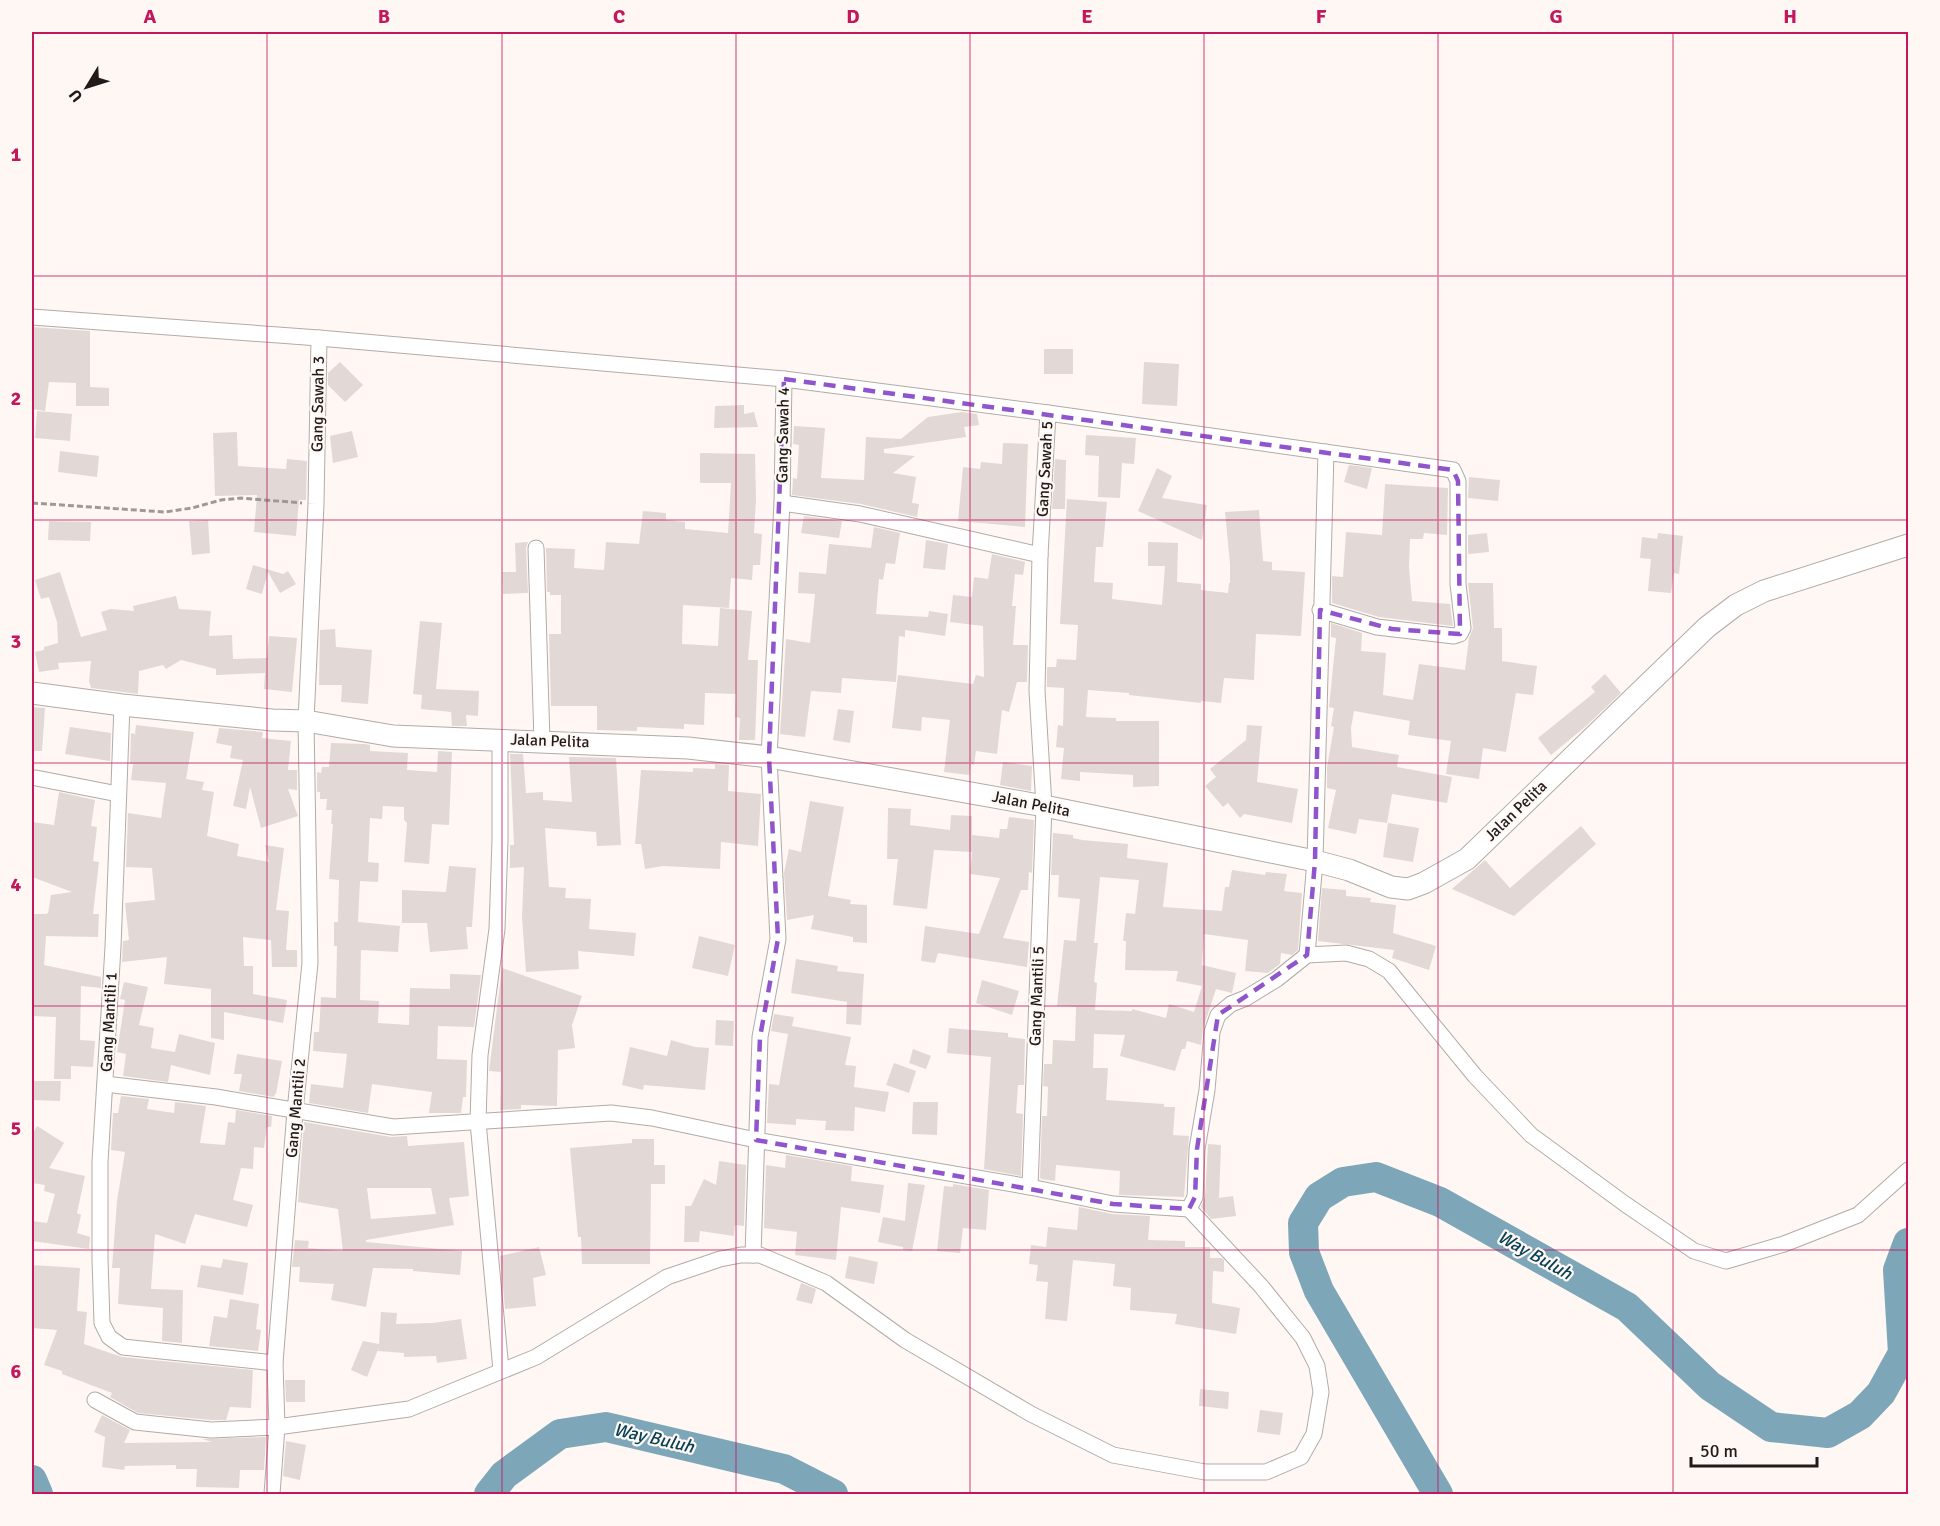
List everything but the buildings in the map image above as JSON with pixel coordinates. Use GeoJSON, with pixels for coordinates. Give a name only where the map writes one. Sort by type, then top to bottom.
{"type":"FeatureCollection","features":[{"type":"Feature","properties":{"kind":"street","name":"Gang Sawah 3"},"geometry":{"type":"LineString","coordinates":[[32,317],[319,338],[316,504],[306,721]]}},
{"type":"Feature","properties":{"kind":"street"},"geometry":{"type":"LineString","coordinates":[[319,338],[784,379]]}},
{"type":"Feature","properties":{"kind":"street","name":"Gang Sawah 4"},"geometry":{"type":"LineString","coordinates":[[753,1255],[760,1037],[778,939],[769,757],[782,503],[784,379],[1048,412]]}},
{"type":"Feature","properties":{"kind":"street","name":"Gang Sawah 5"},"geometry":{"type":"LineString","coordinates":[[1044,806],[1037,691],[1040,555],[1048,412],[1453,470],[1458,480],[1458,584],[1463,628],[1460,634],[1455,636],[1392,630],[1320,610]]}},
{"type":"Feature","properties":{"kind":"street"},"geometry":{"type":"LineString","coordinates":[[1306,954],[1315,861],[1326,453]]}},
{"type":"Feature","properties":{"kind":"street"},"geometry":{"type":"LineString","coordinates":[[782,503],[860,514],[1040,555]]}},
{"type":"Feature","properties":{"kind":"street","name":"Jalan Pelita"},"geometry":{"type":"LineString","coordinates":[[32,693],[122,705],[272,720],[306,721],[393,736],[688,748],[769,757],[1044,806],[1315,861],[1349,870],[1391,886],[1408,889],[1424,883],[1467,859],[1707,627],[1736,606],[1764,591],[1908,545]]}},
{"type":"Feature","properties":{"kind":"street"},"geometry":{"type":"LineString","coordinates":[[536,548],[542,741]]}},
{"type":"Feature","properties":{"kind":"street","name":"Gang Mantili 1"},"geometry":{"type":"LineString","coordinates":[[122,705],[113,947],[100,1162],[102,1323],[108,1338],[123,1347],[276,1363]]}},
{"type":"Feature","properties":{"kind":"street","name":"Gang Mantili 2"},"geometry":{"type":"LineString","coordinates":[[272,1494],[277,1427],[276,1363],[295,1111],[310,963],[306,721]]}},
{"type":"Feature","properties":{"kind":"street"},"geometry":{"type":"LineString","coordinates":[[500,739],[497,929],[480,1055],[478,1122],[501,1370]]}},
{"type":"Feature","properties":{"kind":"street"},"geometry":{"type":"LineString","coordinates":[[36,778],[118,794]]}},
{"type":"Feature","properties":{"kind":"street","name":"Gang Mantili 5"},"geometry":{"type":"LineString","coordinates":[[1030,1187],[1044,806]]}},
{"type":"Feature","properties":{"kind":"street"},"geometry":{"type":"LineString","coordinates":[[1189,1209],[1195,1197],[1197,1149],[1207,1090],[1212,1032],[1218,1015],[1231,1004],[1246,998],[1277,979],[1306,954],[1346,953],[1369,959],[1389,971],[1475,1076],[1531,1135],[1694,1251],[1726,1261],[1784,1244],[1858,1215],[1908,1170]]}},
{"type":"Feature","properties":{"kind":"street"},"geometry":{"type":"LineString","coordinates":[[95,1400],[135,1422],[211,1430],[277,1427],[409,1409],[536,1357],[667,1277],[720,1259],[753,1255],[760,1255],[826,1283],[905,1340],[1031,1414],[1113,1455],[1205,1472],[1266,1472],[1300,1457],[1314,1434],[1322,1392],[1317,1366],[1303,1338],[1261,1286],[1189,1209],[1113,1204],[1030,1187],[756,1140],[652,1118],[611,1113],[393,1127],[216,1097],[105,1084]]}},
{"type":"Feature","properties":{"kind":"path"},"geometry":{"type":"LineString","coordinates":[[32,503],[165,512],[241,498],[316,504]]}},
{"type":"Feature","properties":{"kind":"highlighted area"},"geometry":{"type":"Polygon","coordinates":[[[784,379],[1453,470],[1458,481],[1460,634],[1392,629],[1320,610],[1315,861],[1307,955],[1218,1015],[1197,1149],[1195,1197],[1189,1209],[1113,1204],[756,1140],[760,1037],[778,939],[769,757],[784,379]]]}},
{"type":"Feature","properties":{"kind":"waterway","name":"Way Buluh"},"geometry":{"type":"LineString","coordinates":[[1438,1494],[1319,1291],[1304,1252],[1303,1223],[1319,1197],[1343,1182],[1376,1177],[1440,1202],[1627,1307],[1710,1386],[1771,1427],[1828,1433],[1860,1415],[1881,1393],[1903,1353],[1898,1270],[1908,1243]]}},
{"type":"Feature","properties":{"kind":"waterway","name":"Way Buluh"},"geometry":{"type":"LineString","coordinates":[[489,1494],[504,1475],[560,1434],[606,1427],[784,1469],[833,1494]]}},
{"type":"Feature","properties":{"kind":"waterway","name":"Way Buluh"},"geometry":{"type":"LineString","coordinates":[[32,1480],[38,1494]]}}]}
